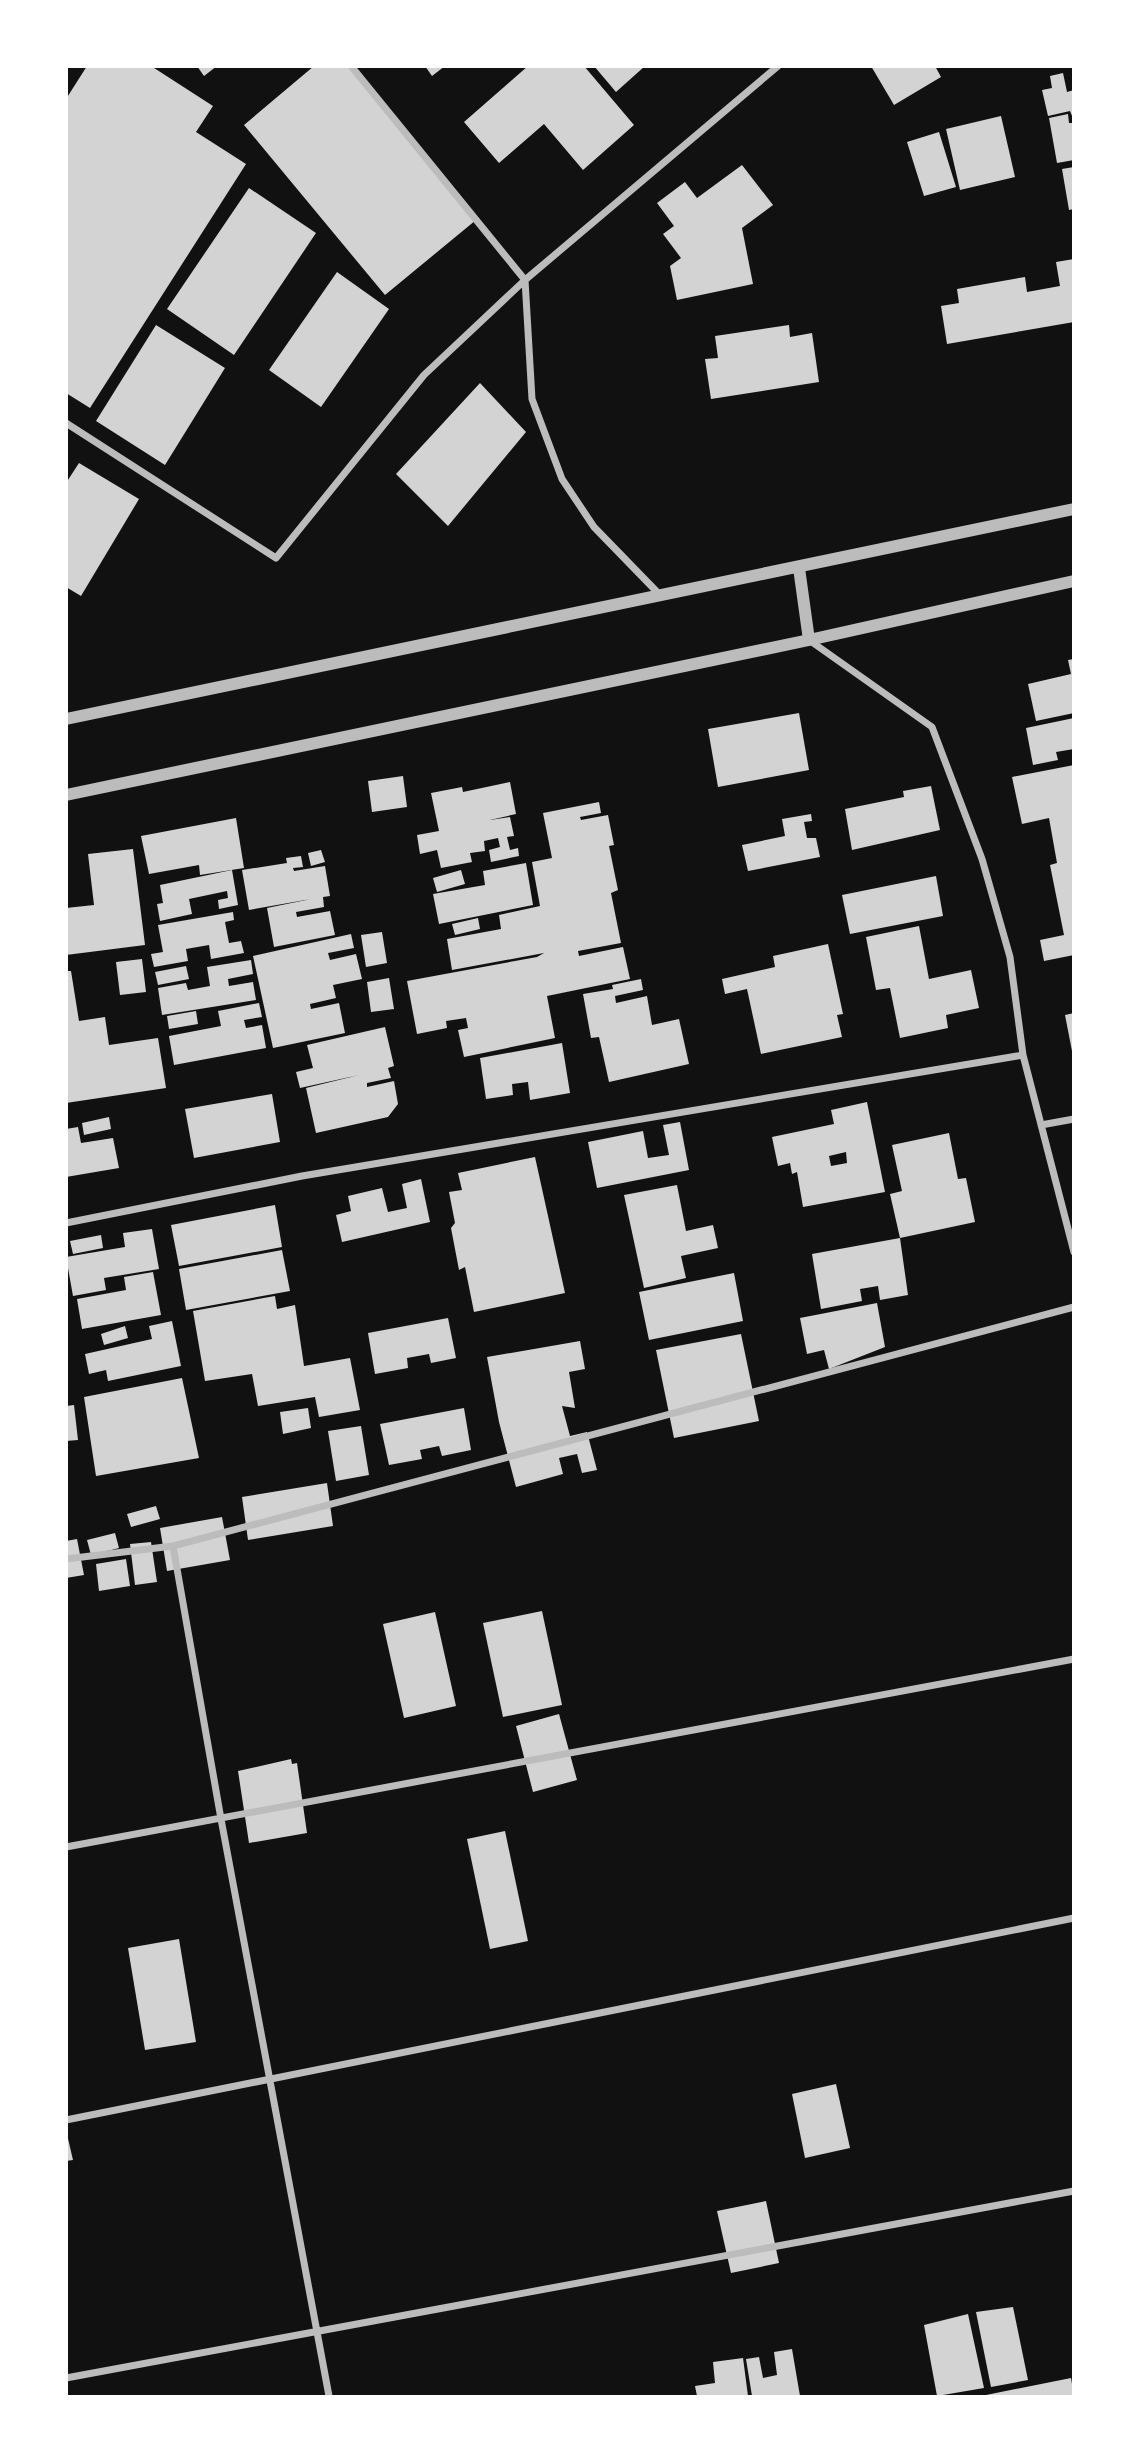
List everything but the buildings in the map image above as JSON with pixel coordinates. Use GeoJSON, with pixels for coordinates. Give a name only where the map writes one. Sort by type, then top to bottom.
{"type":"FeatureCollection","features":[{"type":"Feature","properties":{"kind":"street"},"geometry":{"type":"LineString","coordinates":[[351,66],[525,280],[532,399],[562,479],[594,527],[661,596]]}},
{"type":"Feature","properties":{"kind":"street"},"geometry":{"type":"LineString","coordinates":[[66,423],[276,558],[424,375],[525,280],[778,66]]}},
{"type":"Feature","properties":{"kind":"street"},"geometry":{"type":"LineString","coordinates":[[66,719],[1073,509]]}},
{"type":"Feature","properties":{"kind":"street"},"geometry":{"type":"LineString","coordinates":[[799,568],[809,640],[932,727],[982,859],[1010,957],[1023,1055],[1073,1252]]}},
{"type":"Feature","properties":{"kind":"street"},"geometry":{"type":"LineString","coordinates":[[66,795],[809,640],[1073,581]]}},
{"type":"Feature","properties":{"kind":"street"},"geometry":{"type":"LineString","coordinates":[[66,1223],[302,1176],[1023,1055]]}},
{"type":"Feature","properties":{"kind":"street"},"geometry":{"type":"LineString","coordinates":[[1041,1125],[1073,1119]]}},
{"type":"Feature","properties":{"kind":"street"},"geometry":{"type":"LineString","coordinates":[[66,1559],[173,1546],[1073,1307]]}},
{"type":"Feature","properties":{"kind":"street"},"geometry":{"type":"LineString","coordinates":[[173,1546],[220,1819],[329,2396]]}},
{"type":"Feature","properties":{"kind":"street"},"geometry":{"type":"LineString","coordinates":[[66,1847],[1073,1659]]}},
{"type":"Feature","properties":{"kind":"street"},"geometry":{"type":"LineString","coordinates":[[66,2120],[1073,1918]]}},
{"type":"Feature","properties":{"kind":"street"},"geometry":{"type":"LineString","coordinates":[[66,2378],[1073,2191]]}}]}
